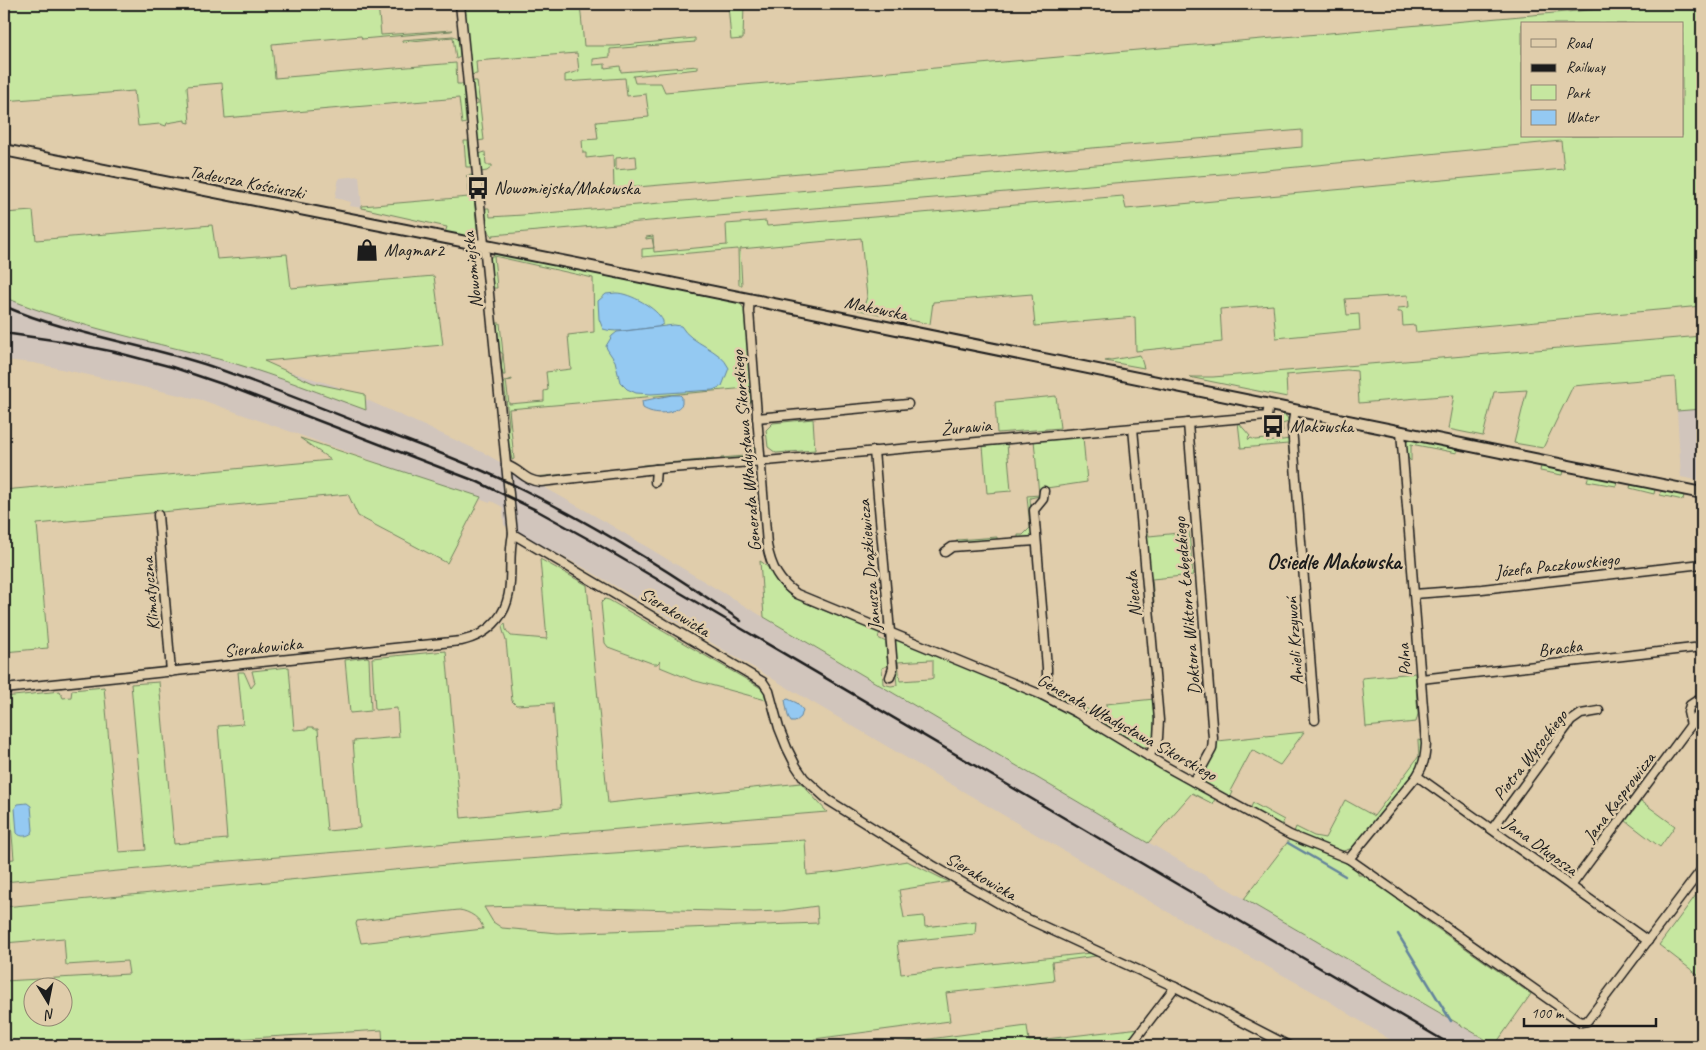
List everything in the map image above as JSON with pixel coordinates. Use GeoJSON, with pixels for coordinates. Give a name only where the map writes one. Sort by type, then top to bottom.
{"type":"FeatureCollection","features":[{"type":"Feature","properties":{"kind":"street","name":"Nowomiejska"},"geometry":{"type":"LineString","coordinates":[[460,4],[512,534]]}},
{"type":"Feature","properties":{"kind":"street","name":"Tadeusza Kościuszki"},"geometry":{"type":"LineString","coordinates":[[4,150],[484,246]]}},
{"type":"Feature","properties":{"kind":"street","name":"Makowska"},"geometry":{"type":"LineString","coordinates":[[484,246],[1702,493]]}},
{"type":"Feature","properties":{"kind":"street","name":"Generała Władysława Sikorskiego"},"geometry":{"type":"LineString","coordinates":[[750,299],[749,311],[767,545],[772,566],[780,580],[797,594],[1042,695],[1077,713],[1194,782],[1299,839],[1349,859],[1580,1022],[1587,1020],[1648,941]]}},
{"type":"Feature","properties":{"kind":"street"},"geometry":{"type":"LineString","coordinates":[[757,418],[908,404]]}},
{"type":"Feature","properties":{"kind":"street","name":"Żurawia"},"geometry":{"type":"LineString","coordinates":[[506,465],[514,468],[524,477],[537,482],[656,469],[1267,416],[1269,405]]}},
{"type":"Feature","properties":{"kind":"street","name":"Anieli Krzywoń"},"geometry":{"type":"LineString","coordinates":[[1295,410],[1292,427],[1315,720]]}},
{"type":"Feature","properties":{"kind":"street","name":"Doktora Wiktora Łabędzkiego"},"geometry":{"type":"LineString","coordinates":[[1188,423],[1213,738],[1212,749],[1194,782]]}},
{"type":"Feature","properties":{"kind":"street","name":"Niecała"},"geometry":{"type":"LineString","coordinates":[[1133,428],[1159,720],[1158,738],[1149,756]]}},
{"type":"Feature","properties":{"kind":"street","name":"Polna"},"geometry":{"type":"LineString","coordinates":[[1349,859],[1424,764],[1426,744],[1401,432]]}},
{"type":"Feature","properties":{"kind":"street","name":"Janusza Drążkiewicza"},"geometry":{"type":"LineString","coordinates":[[874,451],[893,668],[890,677]]}},
{"type":"Feature","properties":{"kind":"street"},"geometry":{"type":"LineString","coordinates":[[655,482],[656,469]]}},
{"type":"Feature","properties":{"kind":"street"},"geometry":{"type":"LineString","coordinates":[[1042,695],[1047,679],[1047,668],[1034,510],[1043,499],[1044,490]]}},
{"type":"Feature","properties":{"kind":"street","name":"Klimatyczna"},"geometry":{"type":"LineString","coordinates":[[158,515],[171,672]]}},
{"type":"Feature","properties":{"kind":"street","name":"Sierakowicka"},"geometry":{"type":"LineString","coordinates":[[4,689],[450,643],[473,638],[487,630],[495,622],[503,613],[508,600],[512,534],[763,682],[769,692],[779,728],[796,766],[804,778],[828,800],[932,865],[1019,915],[1175,987],[1289,1046]]}},
{"type":"Feature","properties":{"kind":"street"},"geometry":{"type":"LineString","coordinates":[[945,552],[952,547],[1036,540]]}},
{"type":"Feature","properties":{"kind":"street","name":"Józefa Paczkowskiego"},"geometry":{"type":"LineString","coordinates":[[1414,594],[1482,589],[1702,564]]}},
{"type":"Feature","properties":{"kind":"street","name":"Bracka"},"geometry":{"type":"LineString","coordinates":[[1421,679],[1702,647]]}},
{"type":"Feature","properties":{"kind":"street","name":"Jana Kasprowicza"},"geometry":{"type":"LineString","coordinates":[[1691,725],[1688,712],[1690,705],[1696,701],[1702,701]]}},
{"type":"Feature","properties":{"kind":"street","name":"Jana Kasprowicza"},"geometry":{"type":"LineString","coordinates":[[1571,886],[1702,710]]}},
{"type":"Feature","properties":{"kind":"street","name":"Piotra Wysockiego"},"geometry":{"type":"LineString","coordinates":[[1492,829],[1569,724],[1579,715],[1599,711]]}},
{"type":"Feature","properties":{"kind":"street","name":"Jana Długosza"},"geometry":{"type":"LineString","coordinates":[[1416,776],[1648,941]]}},
{"type":"Feature","properties":{"kind":"street"},"geometry":{"type":"LineString","coordinates":[[1648,941],[1702,869]]}},
{"type":"Feature","properties":{"kind":"street"},"geometry":{"type":"LineString","coordinates":[[1130,1046],[1175,987]]}},
{"type":"Feature","properties":{"kind":"shaded area"},"geometry":{"type":"Polygon","coordinates":[[[359,176],[362,208],[350,206],[351,202],[335,198],[339,178],[359,176]]]}},
{"type":"Feature","properties":{"kind":"shaded area"},"geometry":{"type":"Polygon","coordinates":[[[4,294],[236,355],[336,386],[484,453],[604,521],[750,609],[1496,1046],[1400,1046],[1319,995],[1166,911],[588,570],[504,525],[503,509],[491,501],[490,503],[202,400],[34,363],[4,360],[4,294]]]}},
{"type":"Feature","properties":{"kind":"shaded area"},"geometry":{"type":"Polygon","coordinates":[[[1702,409],[1702,481],[1681,477],[1677,411],[1702,409]]]}},
{"type":"Feature","properties":{"kind":"green space"},"geometry":{"type":"Polygon","coordinates":[[[4,4],[378,4],[381,35],[453,30],[362,39],[361,36],[272,44],[275,78],[456,63],[457,84],[463,84],[466,123],[462,124],[459,98],[225,118],[222,83],[187,86],[190,123],[185,122],[185,120],[167,123],[166,126],[160,124],[138,126],[134,91],[4,101],[4,4]]]}},
{"type":"Feature","properties":{"kind":"green space"},"geometry":{"type":"Polygon","coordinates":[[[463,4],[580,4],[584,46],[615,46],[695,38],[695,42],[610,49],[610,57],[593,59],[593,65],[605,64],[605,68],[620,66],[621,72],[698,66],[698,69],[633,76],[635,83],[661,83],[665,92],[1656,4],[1702,4],[1702,306],[1416,332],[1415,325],[1403,326],[1402,312],[1398,312],[1398,308],[1409,307],[1408,295],[1345,299],[1347,315],[1359,314],[1360,330],[1276,338],[1273,305],[1220,309],[1222,342],[1136,351],[1135,317],[1035,326],[1032,294],[933,302],[930,324],[854,309],[865,303],[867,297],[861,238],[740,249],[742,285],[739,285],[738,249],[642,257],[642,249],[654,248],[654,252],[727,245],[726,224],[766,221],[767,226],[1123,196],[1126,209],[1564,169],[1561,141],[1246,172],[706,216],[493,235],[492,237],[486,223],[486,208],[489,208],[490,217],[523,215],[1302,147],[1302,130],[614,189],[613,155],[586,158],[586,153],[583,153],[582,140],[598,139],[596,122],[649,117],[646,94],[627,96],[625,78],[565,82],[565,75],[579,71],[577,53],[476,61],[477,74],[470,75],[463,4]],[[636,156],[616,158],[616,170],[637,168],[636,156]]]}},
{"type":"Feature","properties":{"kind":"green space"},"geometry":{"type":"Polygon","coordinates":[[[728,4],[744,4],[743,39],[731,40],[728,4]]]}},
{"type":"Feature","properties":{"kind":"green space"},"geometry":{"type":"Polygon","coordinates":[[[453,36],[458,38],[460,57],[456,59],[453,37],[402,42],[402,40],[453,36]]]}},
{"type":"Feature","properties":{"kind":"green space"},"geometry":{"type":"Polygon","coordinates":[[[477,81],[484,140],[477,141],[474,106],[478,104],[478,101],[473,99],[471,83],[477,81]]]}},
{"type":"Feature","properties":{"kind":"green space"},"geometry":{"type":"Polygon","coordinates":[[[464,141],[468,141],[471,167],[466,167],[464,141]]]}},
{"type":"Feature","properties":{"kind":"green space"},"geometry":{"type":"Polygon","coordinates":[[[485,152],[486,165],[492,165],[492,167],[487,171],[481,172],[479,154],[485,152]]]}},
{"type":"Feature","properties":{"kind":"green space"},"geometry":{"type":"Polygon","coordinates":[[[472,175],[477,229],[473,238],[445,233],[447,227],[362,208],[362,206],[469,197],[468,177],[466,176],[472,175]]]}},
{"type":"Feature","properties":{"kind":"green space"},"geometry":{"type":"Polygon","coordinates":[[[33,211],[36,240],[212,225],[217,259],[287,254],[291,288],[434,276],[443,345],[264,361],[313,383],[365,394],[366,410],[283,379],[233,363],[117,334],[32,308],[4,297],[4,213],[33,211]]]}},
{"type":"Feature","properties":{"kind":"green space"},"geometry":{"type":"Polygon","coordinates":[[[653,236],[654,246],[652,238],[646,239],[646,237],[653,236]]]}},
{"type":"Feature","properties":{"kind":"green space"},"geometry":{"type":"Polygon","coordinates":[[[496,253],[739,302],[746,314],[752,401],[748,403],[747,388],[509,409],[514,459],[512,460],[507,436],[509,424],[504,382],[506,381],[509,404],[544,401],[544,391],[548,390],[546,372],[571,369],[568,335],[594,332],[593,278],[494,256],[497,288],[493,288],[490,258],[496,253]]]}},
{"type":"Feature","properties":{"kind":"green space"},"geometry":{"type":"Polygon","coordinates":[[[497,323],[500,323],[503,354],[499,351],[497,323]]]}},
{"type":"Feature","properties":{"kind":"green space"},"geometry":{"type":"Polygon","coordinates":[[[1702,336],[1702,409],[1677,411],[1675,377],[1573,386],[1543,448],[1514,443],[1527,390],[1494,392],[1483,436],[1448,429],[1454,395],[1359,403],[1357,371],[1347,370],[1286,375],[1287,397],[1189,377],[1213,377],[1702,336]]]}},
{"type":"Feature","properties":{"kind":"green space"},"geometry":{"type":"Polygon","coordinates":[[[503,354],[505,375],[503,375],[501,366],[503,354]]]}},
{"type":"Feature","properties":{"kind":"green space"},"geometry":{"type":"Polygon","coordinates":[[[1140,355],[1144,368],[1105,361],[1140,355]]]}},
{"type":"Feature","properties":{"kind":"green space"},"geometry":{"type":"Polygon","coordinates":[[[1056,396],[1060,428],[997,433],[995,402],[1056,396]]]}},
{"type":"Feature","properties":{"kind":"green space"},"geometry":{"type":"Polygon","coordinates":[[[1284,415],[1289,422],[1282,424],[1283,431],[1279,431],[1278,419],[1284,415]]]}},
{"type":"Feature","properties":{"kind":"green space"},"geometry":{"type":"Polygon","coordinates":[[[813,419],[815,450],[776,453],[768,447],[766,430],[773,423],[813,419]]]}},
{"type":"Feature","properties":{"kind":"green space"},"geometry":{"type":"Polygon","coordinates":[[[1238,422],[1250,436],[1249,440],[1251,438],[1255,440],[1266,439],[1267,442],[1290,439],[1291,460],[1288,444],[1241,448],[1238,422]]]}},
{"type":"Feature","properties":{"kind":"green space"},"geometry":{"type":"Polygon","coordinates":[[[1083,437],[1087,482],[1040,489],[1040,496],[1030,498],[1032,535],[1029,538],[1018,539],[1018,535],[1023,535],[1030,528],[1027,496],[1039,495],[1034,440],[1083,437]]]}},
{"type":"Feature","properties":{"kind":"green space"},"geometry":{"type":"Polygon","coordinates":[[[300,438],[481,497],[447,563],[358,516],[348,494],[37,524],[48,648],[4,652],[4,490],[331,460],[300,438]]]}},
{"type":"Feature","properties":{"kind":"green space"},"geometry":{"type":"Polygon","coordinates":[[[1408,439],[1457,449],[1457,453],[1411,444],[1411,461],[1407,457],[1406,451],[1408,439]]]}},
{"type":"Feature","properties":{"kind":"green space"},"geometry":{"type":"Polygon","coordinates":[[[1007,444],[1011,491],[987,493],[983,446],[1007,444]]]}},
{"type":"Feature","properties":{"kind":"green space"},"geometry":{"type":"Polygon","coordinates":[[[756,447],[754,452],[746,457],[721,460],[721,458],[744,456],[751,448],[756,447]]]}},
{"type":"Feature","properties":{"kind":"green space"},"geometry":{"type":"Polygon","coordinates":[[[714,459],[714,461],[541,479],[534,477],[635,468],[643,465],[714,459]]]}},
{"type":"Feature","properties":{"kind":"green space"},"geometry":{"type":"Polygon","coordinates":[[[1541,466],[1563,470],[1562,475],[1540,471],[1541,466]]]}},
{"type":"Feature","properties":{"kind":"green space"},"geometry":{"type":"Polygon","coordinates":[[[1589,475],[1617,481],[1616,486],[1587,481],[1589,475]]]}},
{"type":"Feature","properties":{"kind":"green space"},"geometry":{"type":"Polygon","coordinates":[[[1631,484],[1655,489],[1654,494],[1630,488],[1631,484]]]}},
{"type":"Feature","properties":{"kind":"green space"},"geometry":{"type":"Polygon","coordinates":[[[1662,490],[1684,495],[1683,500],[1660,495],[1662,490]]]}},
{"type":"Feature","properties":{"kind":"green space"},"geometry":{"type":"Polygon","coordinates":[[[1145,531],[1148,531],[1149,536],[1189,532],[1193,575],[1152,579],[1154,602],[1152,603],[1145,531]]]}},
{"type":"Feature","properties":{"kind":"green space"},"geometry":{"type":"Polygon","coordinates":[[[997,537],[997,540],[957,543],[957,540],[997,537]]]}},
{"type":"Feature","properties":{"kind":"green space"},"geometry":{"type":"Polygon","coordinates":[[[540,559],[587,585],[608,803],[801,783],[827,812],[180,865],[4,882],[4,860],[14,859],[4,738],[4,697],[60,691],[63,698],[71,697],[72,690],[104,687],[119,852],[146,850],[131,684],[159,682],[174,844],[227,839],[218,726],[243,724],[238,672],[244,672],[251,688],[255,683],[252,671],[289,667],[294,730],[308,729],[308,727],[318,729],[327,831],[360,828],[353,741],[399,737],[397,708],[375,710],[372,658],[446,651],[461,818],[561,808],[553,703],[516,705],[512,701],[506,641],[502,627],[505,623],[506,630],[511,636],[547,639],[540,559]]]}},
{"type":"Feature","properties":{"kind":"green space"},"geometry":{"type":"Polygon","coordinates":[[[760,561],[768,567],[783,589],[797,598],[880,632],[878,638],[886,642],[887,658],[889,658],[889,665],[882,668],[883,684],[897,685],[893,646],[895,641],[899,640],[1043,699],[1215,798],[1213,804],[1192,793],[1148,843],[764,617],[760,561]],[[933,660],[898,662],[900,681],[933,678],[933,660]]]}},
{"type":"Feature","properties":{"kind":"green space"},"geometry":{"type":"Polygon","coordinates":[[[605,599],[764,690],[766,700],[692,680],[660,667],[660,661],[654,664],[608,647],[605,643],[601,603],[605,599]]]}},
{"type":"Feature","properties":{"kind":"green space"},"geometry":{"type":"Polygon","coordinates":[[[369,658],[371,711],[350,713],[345,660],[369,658]]]}},
{"type":"Feature","properties":{"kind":"green space"},"geometry":{"type":"Polygon","coordinates":[[[1415,673],[1418,714],[1416,722],[1366,727],[1362,678],[1415,673]]]}},
{"type":"Feature","properties":{"kind":"green space"},"geometry":{"type":"Polygon","coordinates":[[[1058,689],[1058,692],[1106,720],[1106,704],[1154,699],[1156,735],[1152,743],[1145,747],[1138,746],[1057,698],[1051,690],[1058,689]]]}},
{"type":"Feature","properties":{"kind":"green space"},"geometry":{"type":"Polygon","coordinates":[[[1304,732],[1280,765],[1252,750],[1230,791],[1233,792],[1230,798],[1205,783],[1201,776],[1218,741],[1264,736],[1265,734],[1266,736],[1304,732]]]}},
{"type":"Feature","properties":{"kind":"green space"},"geometry":{"type":"Polygon","coordinates":[[[1418,740],[1422,741],[1420,761],[1415,771],[1353,848],[1340,852],[1294,832],[1296,827],[1314,836],[1325,838],[1345,800],[1374,816],[1419,756],[1418,740]]]}},
{"type":"Feature","properties":{"kind":"green space"},"geometry":{"type":"Polygon","coordinates":[[[1641,801],[1675,826],[1660,847],[1626,821],[1641,801]]]}},
{"type":"Feature","properties":{"kind":"green space"},"geometry":{"type":"Polygon","coordinates":[[[1253,803],[1284,820],[1282,826],[1250,809],[1253,803]]]}},
{"type":"Feature","properties":{"kind":"green space"},"geometry":{"type":"Polygon","coordinates":[[[1290,839],[1352,865],[1358,869],[1358,875],[1365,875],[1419,912],[1418,915],[1531,994],[1495,1045],[1244,899],[1290,839]]]}},
{"type":"Feature","properties":{"kind":"green space"},"geometry":{"type":"Polygon","coordinates":[[[805,840],[807,875],[907,861],[949,882],[899,890],[904,918],[924,916],[925,927],[976,921],[975,934],[897,942],[901,974],[1090,953],[1096,956],[1052,962],[1054,981],[946,993],[950,1021],[814,1039],[815,1046],[383,1046],[382,1030],[121,1046],[4,1046],[4,981],[22,980],[22,1028],[72,1028],[72,978],[58,978],[129,974],[127,961],[66,965],[64,938],[4,943],[4,933],[6,939],[4,907],[468,863],[805,840]],[[522,906],[484,907],[493,922],[502,928],[558,933],[818,923],[817,906],[781,911],[754,912],[522,906]],[[459,910],[357,921],[356,924],[361,943],[483,929],[480,922],[474,916],[459,910]]]}},
{"type":"Feature","properties":{"kind":"green space"},"geometry":{"type":"Polygon","coordinates":[[[1702,887],[1702,978],[1659,945],[1702,887]]]}},
{"type":"Feature","properties":{"kind":"green space"},"geometry":{"type":"Polygon","coordinates":[[[1027,1026],[1029,1041],[1140,1028],[1123,1046],[877,1046],[1027,1026]]]}},
{"type":"Feature","properties":{"kind":"water"},"geometry":{"type":"Polygon","coordinates":[[[616,293],[628,296],[649,306],[660,316],[663,324],[658,327],[630,330],[615,331],[603,329],[599,319],[598,301],[606,294],[616,293]]]}},
{"type":"Feature","properties":{"kind":"water"},"geometry":{"type":"Polygon","coordinates":[[[674,325],[681,326],[692,338],[725,361],[729,368],[722,386],[713,390],[651,394],[636,393],[627,389],[620,382],[615,361],[606,346],[612,336],[617,332],[674,325]]]}},
{"type":"Feature","properties":{"kind":"water"},"geometry":{"type":"Polygon","coordinates":[[[680,395],[682,397],[682,404],[674,410],[658,413],[643,408],[642,401],[680,395]]]}},
{"type":"Feature","properties":{"kind":"water"},"geometry":{"type":"Polygon","coordinates":[[[788,699],[797,703],[803,710],[801,717],[795,722],[791,722],[788,716],[785,700],[788,699]]]}},
{"type":"Feature","properties":{"kind":"water"},"geometry":{"type":"Polygon","coordinates":[[[27,803],[31,806],[33,830],[27,836],[22,836],[17,833],[15,808],[18,804],[27,803]]]}},
{"type":"Feature","properties":{"kind":"waterway"},"geometry":{"type":"LineString","coordinates":[[1288,843],[1345,876]]}},
{"type":"Feature","properties":{"kind":"waterway"},"geometry":{"type":"LineString","coordinates":[[1398,934],[1451,1021]]}},
{"type":"Feature","properties":{"kind":"railway"},"geometry":{"type":"LineString","coordinates":[[4,306],[54,324],[210,366],[467,464],[526,491],[609,536],[741,621]]}},
{"type":"Feature","properties":{"kind":"railway"},"geometry":{"type":"LineString","coordinates":[[4,333],[60,341],[115,352],[172,367],[228,386],[478,482],[536,510],[1453,1046]]}},
{"type":"Feature","properties":{"kind":"place","name":"Nowomiejska/Makowska"},"geometry":{"type":"Point","coordinates":[478,188]}},
{"type":"Feature","properties":{"kind":"place","name":"Magmar2"},"geometry":{"type":"Point","coordinates":[367,250]}},
{"type":"Feature","properties":{"kind":"place","name":"Makowska"},"geometry":{"type":"Point","coordinates":[1273,426]}},
{"type":"Feature","properties":{"kind":"district","name":"Osiedle Makowska"},"geometry":{"type":"Point","coordinates":[1334,561]}}]}
